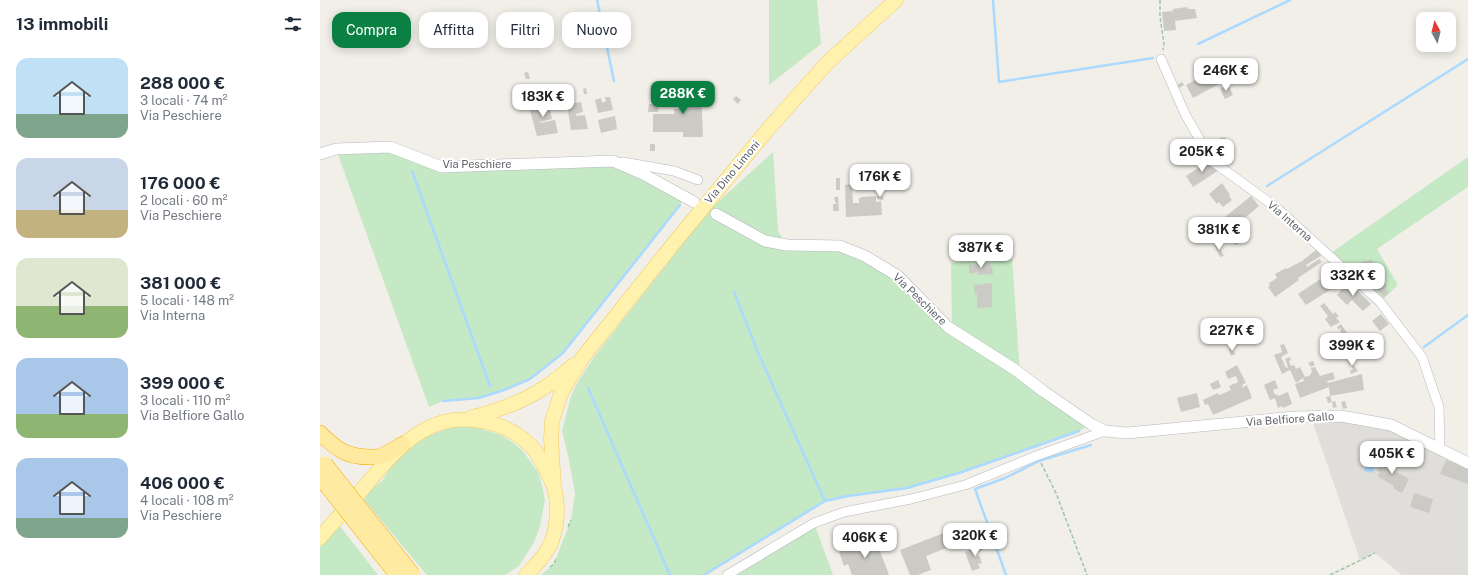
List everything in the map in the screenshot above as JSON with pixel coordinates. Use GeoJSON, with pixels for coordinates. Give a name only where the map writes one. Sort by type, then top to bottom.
{"type":"FeatureCollection","features":[{"type":"Feature","properties":{"kind":"highway"},"geometry":{"type":"LineString","coordinates":[[320,433],[334,446],[348,455],[362,457],[378,457],[403,444]]}},
{"type":"Feature","properties":{"kind":"highway"},"geometry":{"type":"LineString","coordinates":[[322,466],[397,575]]}},
{"type":"Feature","properties":{"kind":"highway"},"geometry":{"type":"LineString","coordinates":[[322,466],[413,575]]}},
{"type":"Feature","properties":{"kind":"main road","name":"Via Dino Limoni"},"geometry":{"type":"LineString","coordinates":[[584,357],[689,225],[769,128],[827,63],[896,0]]}},
{"type":"Feature","properties":{"kind":"main road"},"geometry":{"type":"LineString","coordinates":[[320,538],[403,444],[429,427],[453,420],[488,413],[525,398],[548,386],[584,357]]}},
{"type":"Feature","properties":{"kind":"main road"},"geometry":{"type":"LineString","coordinates":[[526,575],[540,560],[550,545],[553,535],[557,511],[551,439],[552,421],[561,393],[584,357]]}},
{"type":"Feature","properties":{"kind":"main road"},"geometry":{"type":"LineString","coordinates":[[463,419],[480,420],[522,438],[538,454],[554,487]]}},
{"type":"Feature","properties":{"kind":"street","name":"Via Interna"},"geometry":{"type":"LineString","coordinates":[[1161,59],[1185,114],[1212,161],[1277,208],[1380,302],[1422,357],[1439,407],[1440,449]]}},
{"type":"Feature","properties":{"kind":"street","name":"Via Peschiere"},"geometry":{"type":"LineString","coordinates":[[320,154],[336,149],[390,147],[442,167],[613,161],[674,171],[698,180]]}},
{"type":"Feature","properties":{"kind":"street","name":"Via Peschiere"},"geometry":{"type":"LineString","coordinates":[[613,161],[643,174],[694,202]]}},
{"type":"Feature","properties":{"kind":"street","name":"Via Peschiere"},"geometry":{"type":"LineString","coordinates":[[716,214],[765,241],[787,245],[840,246],[865,256],[898,276],[948,327],[1014,369],[1043,392],[1091,424],[1105,431],[1126,433]]}},
{"type":"Feature","properties":{"kind":"street","name":"Via Belfiore Gallo"},"geometry":{"type":"LineString","coordinates":[[1126,433],[1294,417],[1341,416],[1391,425],[1468,464]]}},
{"type":"Feature","properties":{"kind":"street","name":"Via Peschiere"},"geometry":{"type":"LineString","coordinates":[[727,575],[814,524],[838,514],[910,499],[965,485],[1036,456],[1105,431]]}},
{"type":"Feature","properties":{"kind":"path"},"geometry":{"type":"LineString","coordinates":[[1160,0],[1160,17],[1164,44],[1161,59]]}},
{"type":"Feature","properties":{"kind":"path"},"geometry":{"type":"LineString","coordinates":[[1036,456],[1056,493],[1086,575]]}},
{"type":"Feature","properties":{"kind":"path"},"geometry":{"type":"LineString","coordinates":[[1330,575],[1375,553]]}},
{"type":"Feature","properties":{"kind":"shaded area"},"geometry":{"type":"Polygon","coordinates":[[[1311,417],[1391,425],[1468,463],[1468,575],[1402,575],[1375,553],[1360,560],[1311,417]]]}},
{"type":"Feature","properties":{"kind":"green space"},"geometry":{"type":"Polygon","coordinates":[[[769,0],[817,0],[821,44],[769,85],[769,0]]]}},
{"type":"Feature","properties":{"kind":"green space"},"geometry":{"type":"Polygon","coordinates":[[[390,147],[442,167],[613,161],[685,196],[680,205],[563,353],[530,379],[504,390],[479,398],[443,401],[429,407],[336,149],[390,147]]]}},
{"type":"Feature","properties":{"kind":"green space"},"geometry":{"type":"Polygon","coordinates":[[[773,152],[778,231],[787,245],[840,246],[898,276],[952,329],[951,263],[1012,258],[1020,373],[1091,424],[1079,431],[962,472],[907,488],[848,496],[825,501],[704,575],[541,575],[554,564],[571,520],[575,494],[562,431],[571,396],[578,382],[594,357],[709,210],[773,152]]]}},
{"type":"Feature","properties":{"kind":"green space"},"geometry":{"type":"Polygon","coordinates":[[[1468,157],[1468,187],[1377,249],[1398,285],[1380,302],[1328,255],[1468,157]]]}},
{"type":"Feature","properties":{"kind":"green space"},"geometry":{"type":"Polygon","coordinates":[[[460,426],[474,427],[501,435],[512,442],[522,450],[538,472],[542,485],[545,500],[540,526],[534,542],[519,566],[505,575],[427,575],[364,500],[371,490],[383,480],[392,465],[416,441],[444,430],[460,426]]]}},
{"type":"Feature","properties":{"kind":"green space"},"geometry":{"type":"Polygon","coordinates":[[[814,523],[833,575],[727,575],[814,523]]]}},
{"type":"Feature","properties":{"kind":"green space"},"geometry":{"type":"Polygon","coordinates":[[[339,525],[378,575],[320,575],[320,547],[339,525]]]}},
{"type":"Feature","properties":{"kind":"water"},"geometry":{"type":"Polygon","coordinates":[[[1367,456],[1376,458],[1373,473],[1364,471],[1367,456]]]}},
{"type":"Feature","properties":{"kind":"building"},"geometry":{"type":"Polygon","coordinates":[[[1187,7],[1188,9],[1195,9],[1197,18],[1175,21],[1176,30],[1164,31],[1162,12],[1187,7]]]}},
{"type":"Feature","properties":{"kind":"building"},"geometry":{"type":"Polygon","coordinates":[[[1212,71],[1219,84],[1193,98],[1186,85],[1212,71]]]}},
{"type":"Feature","properties":{"kind":"building"},"geometry":{"type":"Polygon","coordinates":[[[528,72],[530,79],[526,79],[524,73],[528,72]]]}},
{"type":"Feature","properties":{"kind":"building"},"geometry":{"type":"Polygon","coordinates":[[[1182,82],[1184,85],[1179,88],[1177,85],[1182,82]]]}},
{"type":"Feature","properties":{"kind":"building"},"geometry":{"type":"Polygon","coordinates":[[[1228,85],[1233,95],[1225,99],[1220,89],[1228,85]]]}},
{"type":"Feature","properties":{"kind":"building"},"geometry":{"type":"Polygon","coordinates":[[[675,87],[691,87],[691,89],[701,89],[703,137],[683,137],[683,132],[653,132],[653,114],[674,114],[674,109],[681,109],[681,95],[675,95],[675,87]]]}},
{"type":"Feature","properties":{"kind":"building"},"geometry":{"type":"Polygon","coordinates":[[[586,88],[587,94],[584,94],[583,89],[586,88]]]}},
{"type":"Feature","properties":{"kind":"building"},"geometry":{"type":"Polygon","coordinates":[[[533,95],[534,103],[530,103],[529,96],[533,95]]]}},
{"type":"Feature","properties":{"kind":"building"},"geometry":{"type":"Polygon","coordinates":[[[545,96],[545,99],[548,98],[552,119],[540,123],[555,120],[558,133],[537,136],[529,107],[537,105],[537,98],[545,96]]]}},
{"type":"Feature","properties":{"kind":"building"},"geometry":{"type":"Polygon","coordinates":[[[736,96],[741,100],[738,104],[733,99],[736,96]]]}},
{"type":"Feature","properties":{"kind":"building"},"geometry":{"type":"Polygon","coordinates":[[[605,97],[610,97],[613,110],[598,113],[595,100],[601,98],[602,103],[606,101],[605,97]]]}},
{"type":"Feature","properties":{"kind":"building"},"geometry":{"type":"Polygon","coordinates":[[[581,102],[583,112],[576,114],[576,116],[585,115],[588,129],[571,130],[567,104],[581,102]]]}},
{"type":"Feature","properties":{"kind":"building"},"geometry":{"type":"Polygon","coordinates":[[[649,104],[659,104],[658,112],[648,112],[649,104]]]}},
{"type":"Feature","properties":{"kind":"building"},"geometry":{"type":"Polygon","coordinates":[[[615,116],[617,129],[601,133],[598,120],[615,116]]]}},
{"type":"Feature","properties":{"kind":"building"},"geometry":{"type":"Polygon","coordinates":[[[1222,137],[1225,137],[1231,149],[1222,154],[1215,142],[1222,137]]]}},
{"type":"Feature","properties":{"kind":"building"},"geometry":{"type":"Polygon","coordinates":[[[650,144],[655,144],[655,151],[650,151],[650,144]]]}},
{"type":"Feature","properties":{"kind":"building"},"geometry":{"type":"Polygon","coordinates":[[[1210,160],[1219,170],[1193,187],[1186,176],[1210,160]]]}},
{"type":"Feature","properties":{"kind":"building"},"geometry":{"type":"Polygon","coordinates":[[[836,178],[840,178],[840,190],[836,190],[836,178]]]}},
{"type":"Feature","properties":{"kind":"building"},"geometry":{"type":"Polygon","coordinates":[[[1222,183],[1232,200],[1223,207],[1219,202],[1217,204],[1209,194],[1222,183]]]}},
{"type":"Feature","properties":{"kind":"building"},"geometry":{"type":"Polygon","coordinates":[[[852,184],[853,203],[859,203],[859,198],[861,197],[876,196],[876,202],[881,201],[882,215],[846,217],[845,185],[852,184]]]}},
{"type":"Feature","properties":{"kind":"building"},"geometry":{"type":"Polygon","coordinates":[[[877,196],[883,196],[883,200],[877,199],[877,196]]]}},
{"type":"Feature","properties":{"kind":"building"},"geometry":{"type":"Polygon","coordinates":[[[1251,196],[1259,206],[1228,231],[1220,221],[1251,196]]]}},
{"type":"Feature","properties":{"kind":"building"},"geometry":{"type":"Polygon","coordinates":[[[834,197],[838,197],[839,211],[833,211],[833,204],[836,204],[834,197]]]}},
{"type":"Feature","properties":{"kind":"building"},"geometry":{"type":"Polygon","coordinates":[[[1211,223],[1212,227],[1202,231],[1200,227],[1211,223]]]}},
{"type":"Feature","properties":{"kind":"building"},"geometry":{"type":"Polygon","coordinates":[[[1236,236],[1240,243],[1235,245],[1231,238],[1236,236]]]}},
{"type":"Feature","properties":{"kind":"building"},"geometry":{"type":"Polygon","coordinates":[[[1218,244],[1224,256],[1220,257],[1215,246],[1218,244]]]}},
{"type":"Feature","properties":{"kind":"building"},"geometry":{"type":"Polygon","coordinates":[[[1318,250],[1321,256],[1306,265],[1307,267],[1319,259],[1322,262],[1298,278],[1299,280],[1275,297],[1268,287],[1270,286],[1269,283],[1277,278],[1275,274],[1302,261],[1318,250]]]}},
{"type":"Feature","properties":{"kind":"building"},"geometry":{"type":"Polygon","coordinates":[[[1371,259],[1378,269],[1359,282],[1351,270],[1361,265],[1360,263],[1366,260],[1367,262],[1371,259]]]}},
{"type":"Feature","properties":{"kind":"building"},"geometry":{"type":"Polygon","coordinates":[[[990,263],[993,274],[978,275],[978,272],[969,274],[969,265],[990,263]]]}},
{"type":"Feature","properties":{"kind":"building"},"geometry":{"type":"Polygon","coordinates":[[[1333,267],[1343,278],[1335,284],[1336,286],[1306,305],[1298,294],[1322,278],[1321,276],[1333,267]]]}},
{"type":"Feature","properties":{"kind":"building"},"geometry":{"type":"Polygon","coordinates":[[[1382,281],[1387,286],[1385,289],[1389,292],[1384,297],[1375,288],[1382,281]]]}},
{"type":"Feature","properties":{"kind":"building"},"geometry":{"type":"Polygon","coordinates":[[[1349,282],[1371,304],[1363,311],[1352,300],[1347,305],[1337,295],[1349,282]]]}},
{"type":"Feature","properties":{"kind":"building"},"geometry":{"type":"Polygon","coordinates":[[[992,283],[992,307],[977,308],[977,294],[975,295],[974,285],[992,283]]]}},
{"type":"Feature","properties":{"kind":"building"},"geometry":{"type":"Polygon","coordinates":[[[1324,303],[1333,314],[1335,312],[1339,316],[1336,318],[1340,322],[1331,327],[1325,319],[1328,316],[1320,306],[1324,303]]]}},
{"type":"Feature","properties":{"kind":"building"},"geometry":{"type":"Polygon","coordinates":[[[1381,314],[1389,324],[1380,331],[1372,321],[1381,314]]]}},
{"type":"Feature","properties":{"kind":"building"},"geometry":{"type":"Polygon","coordinates":[[[1341,324],[1347,333],[1345,336],[1340,331],[1341,329],[1340,328],[1339,330],[1337,327],[1341,324]]]}},
{"type":"Feature","properties":{"kind":"building"},"geometry":{"type":"Polygon","coordinates":[[[1284,344],[1288,353],[1281,357],[1286,368],[1288,367],[1285,359],[1290,357],[1291,360],[1289,361],[1291,366],[1294,365],[1296,369],[1300,367],[1305,377],[1311,375],[1311,368],[1315,367],[1320,376],[1333,372],[1335,379],[1327,381],[1328,383],[1362,374],[1364,390],[1330,396],[1329,387],[1300,398],[1295,384],[1304,381],[1303,378],[1296,383],[1290,370],[1282,374],[1274,355],[1282,352],[1280,345],[1284,344]]]}},
{"type":"Feature","properties":{"kind":"building"},"geometry":{"type":"Polygon","coordinates":[[[1232,348],[1235,354],[1231,356],[1229,349],[1232,348]]]}},
{"type":"Feature","properties":{"kind":"building"},"geometry":{"type":"Polygon","coordinates":[[[1338,352],[1339,355],[1333,357],[1332,354],[1338,352]]]}},
{"type":"Feature","properties":{"kind":"building"},"geometry":{"type":"Polygon","coordinates":[[[1348,358],[1358,371],[1351,374],[1350,371],[1353,369],[1346,359],[1348,358]]]}},
{"type":"Feature","properties":{"kind":"building"},"geometry":{"type":"Polygon","coordinates":[[[1313,361],[1315,365],[1311,367],[1308,363],[1313,361]]]}},
{"type":"Feature","properties":{"kind":"building"},"geometry":{"type":"Polygon","coordinates":[[[1237,365],[1246,383],[1243,384],[1242,388],[1247,385],[1252,398],[1213,415],[1208,404],[1205,405],[1203,400],[1218,393],[1219,395],[1231,390],[1229,386],[1238,382],[1236,376],[1228,379],[1225,372],[1237,365]]]}},
{"type":"Feature","properties":{"kind":"building"},"geometry":{"type":"Polygon","coordinates":[[[1218,380],[1221,387],[1213,390],[1210,384],[1218,380]]]}},
{"type":"Feature","properties":{"kind":"building"},"geometry":{"type":"Polygon","coordinates":[[[1275,380],[1278,388],[1273,390],[1275,395],[1277,394],[1278,396],[1288,392],[1292,404],[1283,408],[1282,406],[1278,408],[1275,398],[1270,400],[1264,385],[1275,380]]]}},
{"type":"Feature","properties":{"kind":"building"},"geometry":{"type":"Polygon","coordinates":[[[1197,393],[1200,407],[1181,412],[1177,398],[1197,393]]]}},
{"type":"Feature","properties":{"kind":"building"},"geometry":{"type":"Polygon","coordinates":[[[1330,396],[1332,402],[1328,403],[1326,397],[1330,396]]]}},
{"type":"Feature","properties":{"kind":"building"},"geometry":{"type":"Polygon","coordinates":[[[1335,401],[1337,407],[1333,408],[1332,402],[1335,401]]]}},
{"type":"Feature","properties":{"kind":"building"},"geometry":{"type":"Polygon","coordinates":[[[1345,401],[1347,408],[1343,409],[1341,402],[1345,401]]]}},
{"type":"Feature","properties":{"kind":"building"},"geometry":{"type":"Polygon","coordinates":[[[1385,456],[1399,464],[1395,471],[1409,479],[1402,493],[1393,488],[1394,486],[1377,476],[1380,472],[1377,470],[1385,456]]]}},
{"type":"Feature","properties":{"kind":"building"},"geometry":{"type":"Polygon","coordinates":[[[1446,460],[1468,468],[1468,484],[1440,474],[1446,460]]]}},
{"type":"Feature","properties":{"kind":"building"},"geometry":{"type":"Polygon","coordinates":[[[1414,493],[1433,499],[1429,513],[1410,507],[1414,493]]]}},
{"type":"Feature","properties":{"kind":"building"},"geometry":{"type":"Polygon","coordinates":[[[962,526],[967,540],[926,556],[931,570],[918,575],[910,575],[900,550],[962,526]]]}},
{"type":"Feature","properties":{"kind":"building"},"geometry":{"type":"Polygon","coordinates":[[[879,537],[884,550],[880,551],[889,575],[852,575],[848,564],[844,566],[839,552],[879,537]]]}},
{"type":"Feature","properties":{"kind":"building"},"geometry":{"type":"Polygon","coordinates":[[[981,542],[983,550],[974,553],[975,557],[979,555],[982,563],[978,564],[980,568],[972,571],[965,552],[973,549],[976,544],[981,542]]]}},
{"type":"Feature","properties":{"kind":"waterway"},"geometry":{"type":"LineString","coordinates":[[597,0],[614,81]]}},
{"type":"Feature","properties":{"kind":"waterway"},"geometry":{"type":"LineString","coordinates":[[993,0],[999,82],[1153,58]]}},
{"type":"Feature","properties":{"kind":"waterway"},"geometry":{"type":"LineString","coordinates":[[1198,44],[1290,0]]}},
{"type":"Feature","properties":{"kind":"waterway"},"geometry":{"type":"LineString","coordinates":[[1267,186],[1468,59]]}},
{"type":"Feature","properties":{"kind":"waterway"},"geometry":{"type":"LineString","coordinates":[[412,171],[490,386]]}},
{"type":"Feature","properties":{"kind":"waterway"},"geometry":{"type":"LineString","coordinates":[[443,401],[479,398],[504,390],[530,379],[563,353],[680,205]]}},
{"type":"Feature","properties":{"kind":"waterway"},"geometry":{"type":"LineString","coordinates":[[734,292],[759,355],[825,501]]}},
{"type":"Feature","properties":{"kind":"waterway"},"geometry":{"type":"LineString","coordinates":[[1424,347],[1468,315]]}},
{"type":"Feature","properties":{"kind":"waterway"},"geometry":{"type":"LineString","coordinates":[[588,388],[670,575]]}},
{"type":"Feature","properties":{"kind":"waterway"},"geometry":{"type":"LineString","coordinates":[[704,575],[825,501],[848,496],[907,488],[962,472],[1079,431]]}},
{"type":"Feature","properties":{"kind":"waterway"},"geometry":{"type":"LineString","coordinates":[[1006,575],[975,489],[1005,478],[1039,461],[1091,445]]}}]}
